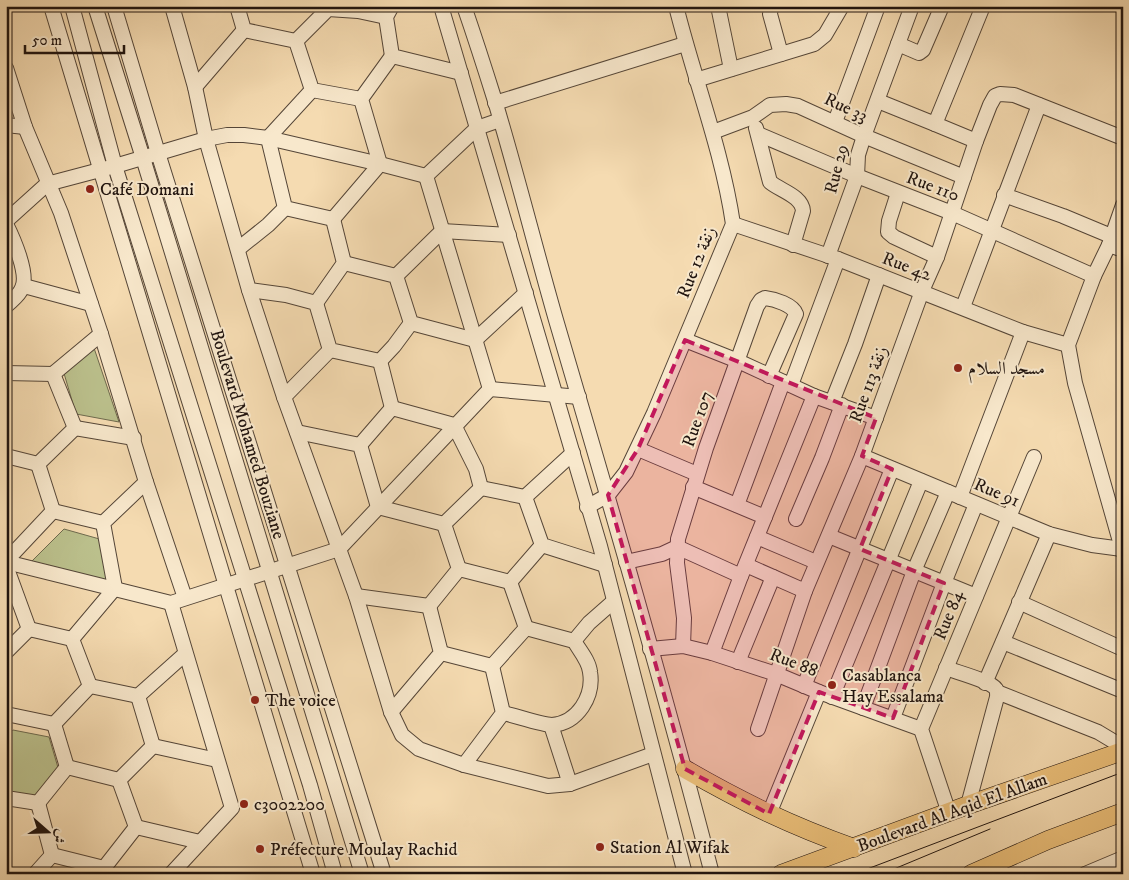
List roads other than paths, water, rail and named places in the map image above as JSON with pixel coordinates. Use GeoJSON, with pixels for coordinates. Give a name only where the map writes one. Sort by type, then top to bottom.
{"type":"FeatureCollection","features":[{"type":"Feature","properties":{"kind":"main road","name":"Boulevard Al Aqid El Allam"},"geometry":{"type":"LineString","coordinates":[[781,874],[968,805],[1123,751]]}},
{"type":"Feature","properties":{"kind":"main road"},"geometry":{"type":"LineString","coordinates":[[685,769],[726,793],[769,814],[809,832],[854,848]]}},
{"type":"Feature","properties":{"kind":"main road"},"geometry":{"type":"LineString","coordinates":[[971,874],[1048,840],[1123,812]]}},
{"type":"Feature","properties":{"kind":"street"},"geometry":{"type":"LineString","coordinates":[[51,6],[313,874]]}},
{"type":"Feature","properties":{"kind":"street"},"geometry":{"type":"LineString","coordinates":[[72,6],[115,166],[310,785],[335,874]]}},
{"type":"Feature","properties":{"kind":"street","name":"Boulevard Mohamed Bouziane"},"geometry":{"type":"LineString","coordinates":[[95,6],[362,874]]}},
{"type":"Feature","properties":{"kind":"street"},"geometry":{"type":"LineString","coordinates":[[114,6],[158,153],[384,874]]}},
{"type":"Feature","properties":{"kind":"street"},"geometry":{"type":"LineString","coordinates":[[172,6],[195,87],[206,139],[249,290],[284,397],[356,596],[391,712],[402,735],[411,743],[429,753],[464,765],[548,786],[570,784],[653,754]]}},
{"type":"Feature","properties":{"kind":"street"},"geometry":{"type":"LineString","coordinates":[[238,6],[244,30]]}},
{"type":"Feature","properties":{"kind":"street"},"geometry":{"type":"LineString","coordinates":[[441,6],[605,565],[685,874]]}},
{"type":"Feature","properties":{"kind":"street"},"geometry":{"type":"LineString","coordinates":[[464,6],[495,102],[608,495],[685,769],[712,874]]}},
{"type":"Feature","properties":{"kind":"street","name":"Rue 12 زنقة"},"geometry":{"type":"LineString","coordinates":[[587,507],[608,495],[626,472],[638,449],[733,224],[713,132],[685,44],[676,6]]}},
{"type":"Feature","properties":{"kind":"street"},"geometry":{"type":"LineString","coordinates":[[718,6],[731,69]]}},
{"type":"Feature","properties":{"kind":"street"},"geometry":{"type":"LineString","coordinates":[[771,6],[770,14],[781,54]]}},
{"type":"Feature","properties":{"kind":"street"},"geometry":{"type":"LineString","coordinates":[[696,80],[814,44],[832,26],[842,6]]}},
{"type":"Feature","properties":{"kind":"street"},"geometry":{"type":"LineString","coordinates":[[835,122],[878,6]]}},
{"type":"Feature","properties":{"kind":"street","name":"Rue 29"},"geometry":{"type":"LineString","coordinates":[[737,505],[787,384],[803,352],[857,176],[858,155],[912,6]]}},
{"type":"Feature","properties":{"kind":"street"},"geometry":{"type":"LineString","coordinates":[[898,44],[919,53],[923,50],[942,6]]}},
{"type":"Feature","properties":{"kind":"street"},"geometry":{"type":"LineString","coordinates":[[935,124],[983,6]]}},
{"type":"Feature","properties":{"kind":"street"},"geometry":{"type":"LineString","coordinates":[[296,41],[328,8],[389,12],[392,56],[361,99]]}},
{"type":"Feature","properties":{"kind":"street"},"geometry":{"type":"LineString","coordinates":[[195,87],[244,30]]}},
{"type":"Feature","properties":{"kind":"street"},"geometry":{"type":"LineString","coordinates":[[244,30],[296,41]]}},
{"type":"Feature","properties":{"kind":"street"},"geometry":{"type":"LineString","coordinates":[[296,41],[312,90]]}},
{"type":"Feature","properties":{"kind":"street"},"geometry":{"type":"LineString","coordinates":[[495,102],[685,44]]}},
{"type":"Feature","properties":{"kind":"street"},"geometry":{"type":"LineString","coordinates":[[392,56],[461,73]]}},
{"type":"Feature","properties":{"kind":"street"},"geometry":{"type":"LineString","coordinates":[[6,68],[47,184],[61,213],[134,438],[146,482],[185,598]]}},
{"type":"Feature","properties":{"kind":"street"},"geometry":{"type":"LineString","coordinates":[[312,90],[361,99]]}},
{"type":"Feature","properties":{"kind":"street"},"geometry":{"type":"LineString","coordinates":[[268,138],[312,90]]}},
{"type":"Feature","properties":{"kind":"street","name":"Rue 113 زنقة"},"geometry":{"type":"LineString","coordinates":[[758,729],[805,591],[862,456],[922,292],[937,257],[976,141],[994,96],[1000,94],[1014,95],[1039,105]]}},
{"type":"Feature","properties":{"kind":"street"},"geometry":{"type":"LineString","coordinates":[[361,99],[380,164]]}},
{"type":"Feature","properties":{"kind":"street"},"geometry":{"type":"LineString","coordinates":[[878,101],[976,141]]}},
{"type":"Feature","properties":{"kind":"street","name":"Rue 33"},"geometry":{"type":"LineString","coordinates":[[713,132],[753,117],[770,105],[786,104],[798,106],[964,178]]}},
{"type":"Feature","properties":{"kind":"street"},"geometry":{"type":"LineString","coordinates":[[963,308],[1039,105],[1123,138]]}},
{"type":"Feature","properties":{"kind":"street"},"geometry":{"type":"LineString","coordinates":[[753,117],[770,182],[798,200],[803,206],[793,245]]}},
{"type":"Feature","properties":{"kind":"street"},"geometry":{"type":"LineString","coordinates":[[426,176],[477,128],[500,120]]}},
{"type":"Feature","properties":{"kind":"street"},"geometry":{"type":"LineString","coordinates":[[6,125],[26,127]]}},
{"type":"Feature","properties":{"kind":"street","name":"Rue 110"},"geometry":{"type":"LineString","coordinates":[[758,134],[898,193],[952,213],[1094,276]]}},
{"type":"Feature","properties":{"kind":"street"},"geometry":{"type":"LineString","coordinates":[[6,221],[47,184],[206,139],[244,135],[268,138],[426,176]]}},
{"type":"Feature","properties":{"kind":"street"},"geometry":{"type":"LineString","coordinates":[[268,138],[286,208]]}},
{"type":"Feature","properties":{"kind":"street"},"geometry":{"type":"LineString","coordinates":[[333,219],[380,164]]}},
{"type":"Feature","properties":{"kind":"street"},"geometry":{"type":"LineString","coordinates":[[426,176],[490,389]]}},
{"type":"Feature","properties":{"kind":"street"},"geometry":{"type":"LineString","coordinates":[[898,193],[889,221],[888,232],[894,237],[937,257]]}},
{"type":"Feature","properties":{"kind":"street"},"geometry":{"type":"LineString","coordinates":[[1004,195],[1110,241],[1123,250]]}},
{"type":"Feature","properties":{"kind":"street"},"geometry":{"type":"LineString","coordinates":[[1122,550],[1116,505],[1075,383],[1068,345],[1123,206]]}},
{"type":"Feature","properties":{"kind":"street"},"geometry":{"type":"LineString","coordinates":[[238,249],[286,208]]}},
{"type":"Feature","properties":{"kind":"street"},"geometry":{"type":"LineString","coordinates":[[286,208],[333,219]]}},
{"type":"Feature","properties":{"kind":"street"},"geometry":{"type":"LineString","coordinates":[[316,303],[344,263],[333,219]]}},
{"type":"Feature","properties":{"kind":"street"},"geometry":{"type":"LineString","coordinates":[[6,224],[23,272],[24,286],[18,295],[6,306]]}},
{"type":"Feature","properties":{"kind":"street","name":"Rue 42"},"geometry":{"type":"LineString","coordinates":[[733,224],[833,257],[1023,332],[1068,345]]}},
{"type":"Feature","properties":{"kind":"street"},"geometry":{"type":"LineString","coordinates":[[396,276],[442,231],[509,235]]}},
{"type":"Feature","properties":{"kind":"street"},"geometry":{"type":"LineString","coordinates":[[344,263],[396,276]]}},
{"type":"Feature","properties":{"kind":"street"},"geometry":{"type":"LineString","coordinates":[[796,518],[837,403],[878,275]]}},
{"type":"Feature","properties":{"kind":"street"},"geometry":{"type":"LineString","coordinates":[[396,276],[411,323]]}},
{"type":"Feature","properties":{"kind":"street"},"geometry":{"type":"LineString","coordinates":[[24,286],[91,304]]}},
{"type":"Feature","properties":{"kind":"street"},"geometry":{"type":"LineString","coordinates":[[249,290],[286,295],[316,303]]}},
{"type":"Feature","properties":{"kind":"street"},"geometry":{"type":"LineString","coordinates":[[475,340],[526,293]]}},
{"type":"Feature","properties":{"kind":"street","name":"Rue 107"},"geometry":{"type":"LineString","coordinates":[[683,646],[684,618],[678,582],[677,547],[680,533],[695,481],[757,306],[761,300],[768,298],[794,309],[796,314],[783,344]]}},
{"type":"Feature","properties":{"kind":"street"},"geometry":{"type":"LineString","coordinates":[[316,303],[330,350]]}},
{"type":"Feature","properties":{"kind":"street"},"geometry":{"type":"LineString","coordinates":[[411,323],[475,340]]}},
{"type":"Feature","properties":{"kind":"street"},"geometry":{"type":"LineString","coordinates":[[380,361],[411,323]]}},
{"type":"Feature","properties":{"kind":"street"},"geometry":{"type":"LineString","coordinates":[[864,708],[914,570],[954,495],[1023,332]]}},
{"type":"Feature","properties":{"kind":"street"},"geometry":{"type":"LineString","coordinates":[[6,373],[53,374],[101,334]]}},
{"type":"Feature","properties":{"kind":"street"},"geometry":{"type":"LineString","coordinates":[[684,340],[738,361],[814,396],[876,418]]}},
{"type":"Feature","properties":{"kind":"street"},"geometry":{"type":"LineString","coordinates":[[769,376],[783,344],[803,352]]}},
{"type":"Feature","properties":{"kind":"street"},"geometry":{"type":"LineString","coordinates":[[284,397],[330,350]]}},
{"type":"Feature","properties":{"kind":"street"},"geometry":{"type":"LineString","coordinates":[[330,350],[380,361]]}},
{"type":"Feature","properties":{"kind":"street"},"geometry":{"type":"LineString","coordinates":[[380,361],[392,408]]}},
{"type":"Feature","properties":{"kind":"street"},"geometry":{"type":"LineString","coordinates":[[53,374],[75,428]]}},
{"type":"Feature","properties":{"kind":"street"},"geometry":{"type":"LineString","coordinates":[[490,389],[579,397]]}},
{"type":"Feature","properties":{"kind":"street"},"geometry":{"type":"LineString","coordinates":[[6,563],[115,588],[170,603],[339,549],[490,389]]}},
{"type":"Feature","properties":{"kind":"street"},"geometry":{"type":"LineString","coordinates":[[712,653],[814,396]]}},
{"type":"Feature","properties":{"kind":"street"},"geometry":{"type":"LineString","coordinates":[[392,408],[454,425],[476,469],[481,488]]}},
{"type":"Feature","properties":{"kind":"street"},"geometry":{"type":"LineString","coordinates":[[360,445],[392,408]]}},
{"type":"Feature","properties":{"kind":"street"},"geometry":{"type":"LineString","coordinates":[[75,428],[134,438]]}},
{"type":"Feature","properties":{"kind":"street"},"geometry":{"type":"LineString","coordinates":[[38,464],[75,428]]}},
{"type":"Feature","properties":{"kind":"street"},"geometry":{"type":"LineString","coordinates":[[297,432],[360,445]]}},
{"type":"Feature","properties":{"kind":"street"},"geometry":{"type":"LineString","coordinates":[[360,445],[378,508]]}},
{"type":"Feature","properties":{"kind":"street"},"geometry":{"type":"LineString","coordinates":[[638,449],[737,505],[765,517]]}},
{"type":"Feature","properties":{"kind":"street"},"geometry":{"type":"LineString","coordinates":[[525,497],[573,453]]}},
{"type":"Feature","properties":{"kind":"street"},"geometry":{"type":"LineString","coordinates":[[6,456],[38,464]]}},
{"type":"Feature","properties":{"kind":"street","name":"Rue 91"},"geometry":{"type":"LineString","coordinates":[[862,456],[1049,534],[1092,545],[1122,550]]}},
{"type":"Feature","properties":{"kind":"street","name":"Rue 84"},"geometry":{"type":"LineString","coordinates":[[921,729],[1034,457]]}},
{"type":"Feature","properties":{"kind":"street"},"geometry":{"type":"LineString","coordinates":[[38,464],[53,511]]}},
{"type":"Feature","properties":{"kind":"street"},"geometry":{"type":"LineString","coordinates":[[804,686],[892,469]]}},
{"type":"Feature","properties":{"kind":"street"},"geometry":{"type":"LineString","coordinates":[[832,697],[921,481]]}},
{"type":"Feature","properties":{"kind":"street"},"geometry":{"type":"LineString","coordinates":[[103,523],[146,482]]}},
{"type":"Feature","properties":{"kind":"street"},"geometry":{"type":"LineString","coordinates":[[481,488],[525,497]]}},
{"type":"Feature","properties":{"kind":"street"},"geometry":{"type":"LineString","coordinates":[[444,524],[481,488]]}},
{"type":"Feature","properties":{"kind":"street"},"geometry":{"type":"LineString","coordinates":[[525,497],[542,545]]}},
{"type":"Feature","properties":{"kind":"street"},"geometry":{"type":"LineString","coordinates":[[893,718],[976,504]]}},
{"type":"Feature","properties":{"kind":"street"},"geometry":{"type":"LineString","coordinates":[[378,508],[444,524]]}},
{"type":"Feature","properties":{"kind":"street"},"geometry":{"type":"LineString","coordinates":[[53,511],[103,523]]}},
{"type":"Feature","properties":{"kind":"street"},"geometry":{"type":"LineString","coordinates":[[6,563],[53,511]]}},
{"type":"Feature","properties":{"kind":"street"},"geometry":{"type":"LineString","coordinates":[[103,523],[115,588]]}},
{"type":"Feature","properties":{"kind":"street"},"geometry":{"type":"LineString","coordinates":[[444,524],[458,569]]}},
{"type":"Feature","properties":{"kind":"street"},"geometry":{"type":"LineString","coordinates":[[985,683],[1049,534]]}},
{"type":"Feature","properties":{"kind":"street"},"geometry":{"type":"LineString","coordinates":[[829,536],[976,596]]}},
{"type":"Feature","properties":{"kind":"street"},"geometry":{"type":"LineString","coordinates":[[757,537],[816,562]]}},
{"type":"Feature","properties":{"kind":"street"},"geometry":{"type":"LineString","coordinates":[[542,545],[605,565]]}},
{"type":"Feature","properties":{"kind":"street"},"geometry":{"type":"LineString","coordinates":[[510,582],[542,545]]}},
{"type":"Feature","properties":{"kind":"street"},"geometry":{"type":"LineString","coordinates":[[626,562],[662,554],[677,547],[743,571],[773,577],[805,591]]}},
{"type":"Feature","properties":{"kind":"street"},"geometry":{"type":"LineString","coordinates":[[6,563],[29,629]]}},
{"type":"Feature","properties":{"kind":"street"},"geometry":{"type":"LineString","coordinates":[[458,569],[510,582]]}},
{"type":"Feature","properties":{"kind":"street"},"geometry":{"type":"LineString","coordinates":[[428,606],[458,569]]}},
{"type":"Feature","properties":{"kind":"street"},"geometry":{"type":"LineString","coordinates":[[738,662],[773,577]]}},
{"type":"Feature","properties":{"kind":"street"},"geometry":{"type":"LineString","coordinates":[[510,582],[526,628]]}},
{"type":"Feature","properties":{"kind":"street"},"geometry":{"type":"LineString","coordinates":[[72,640],[115,588]]}},
{"type":"Feature","properties":{"kind":"street"},"geometry":{"type":"LineString","coordinates":[[356,596],[428,606]]}},
{"type":"Feature","properties":{"kind":"street"},"geometry":{"type":"LineString","coordinates":[[574,641],[589,623],[614,601]]}},
{"type":"Feature","properties":{"kind":"street"},"geometry":{"type":"LineString","coordinates":[[1019,602],[1123,649]]}},
{"type":"Feature","properties":{"kind":"street"},"geometry":{"type":"LineString","coordinates":[[170,603],[232,808],[171,874]]}},
{"type":"Feature","properties":{"kind":"street"},"geometry":{"type":"LineString","coordinates":[[428,606],[441,653]]}},
{"type":"Feature","properties":{"kind":"street"},"geometry":{"type":"LineString","coordinates":[[503,713],[551,725],[574,716],[586,701],[589,692],[590,670],[586,659],[574,641],[526,628]]}},
{"type":"Feature","properties":{"kind":"street"},"geometry":{"type":"LineString","coordinates":[[492,666],[526,628]]}},
{"type":"Feature","properties":{"kind":"street"},"geometry":{"type":"LineString","coordinates":[[29,629],[72,640]]}},
{"type":"Feature","properties":{"kind":"street"},"geometry":{"type":"LineString","coordinates":[[6,652],[29,629]]}},
{"type":"Feature","properties":{"kind":"street"},"geometry":{"type":"LineString","coordinates":[[72,640],[90,686]]}},
{"type":"Feature","properties":{"kind":"street"},"geometry":{"type":"LineString","coordinates":[[1003,642],[1123,691]]}},
{"type":"Feature","properties":{"kind":"street","name":"Rue 88"},"geometry":{"type":"LineString","coordinates":[[650,649],[683,646],[712,653],[776,674],[832,697],[921,729]]}},
{"type":"Feature","properties":{"kind":"street"},"geometry":{"type":"LineString","coordinates":[[391,712],[441,653]]}},
{"type":"Feature","properties":{"kind":"street"},"geometry":{"type":"LineString","coordinates":[[441,653],[492,666]]}},
{"type":"Feature","properties":{"kind":"street"},"geometry":{"type":"LineString","coordinates":[[138,696],[185,654]]}},
{"type":"Feature","properties":{"kind":"street"},"geometry":{"type":"LineString","coordinates":[[492,666],[503,713]]}},
{"type":"Feature","properties":{"kind":"street"},"geometry":{"type":"LineString","coordinates":[[946,668],[995,687],[997,695],[968,805]]}},
{"type":"Feature","properties":{"kind":"street"},"geometry":{"type":"LineString","coordinates":[[90,686],[138,696]]}},
{"type":"Feature","properties":{"kind":"street"},"geometry":{"type":"LineString","coordinates":[[54,724],[90,686]]}},
{"type":"Feature","properties":{"kind":"street"},"geometry":{"type":"LineString","coordinates":[[769,814],[819,692]]}},
{"type":"Feature","properties":{"kind":"street"},"geometry":{"type":"LineString","coordinates":[[997,695],[1098,732],[1123,747]]}},
{"type":"Feature","properties":{"kind":"street"},"geometry":{"type":"LineString","coordinates":[[138,696],[153,746]]}},
{"type":"Feature","properties":{"kind":"street"},"geometry":{"type":"LineString","coordinates":[[464,765],[503,713]]}},
{"type":"Feature","properties":{"kind":"street"},"geometry":{"type":"LineString","coordinates":[[6,714],[54,724]]}},
{"type":"Feature","properties":{"kind":"street"},"geometry":{"type":"LineString","coordinates":[[54,724],[67,767]]}},
{"type":"Feature","properties":{"kind":"street"},"geometry":{"type":"LineString","coordinates":[[551,725],[570,784]]}},
{"type":"Feature","properties":{"kind":"street"},"geometry":{"type":"LineString","coordinates":[[921,729],[949,813]]}},
{"type":"Feature","properties":{"kind":"street"},"geometry":{"type":"LineString","coordinates":[[153,746],[217,760]]}},
{"type":"Feature","properties":{"kind":"street"},"geometry":{"type":"LineString","coordinates":[[119,780],[153,746]]}},
{"type":"Feature","properties":{"kind":"street"},"geometry":{"type":"LineString","coordinates":[[67,767],[119,780]]}},
{"type":"Feature","properties":{"kind":"street"},"geometry":{"type":"LineString","coordinates":[[38,803],[67,767]]}},
{"type":"Feature","properties":{"kind":"street"},"geometry":{"type":"LineString","coordinates":[[119,780],[136,827]]}},
{"type":"Feature","properties":{"kind":"street"},"geometry":{"type":"LineString","coordinates":[[6,798],[38,803]]}},
{"type":"Feature","properties":{"kind":"street"},"geometry":{"type":"LineString","coordinates":[[38,803],[52,855]]}},
{"type":"Feature","properties":{"kind":"street"},"geometry":{"type":"LineString","coordinates":[[136,827],[200,842]]}},
{"type":"Feature","properties":{"kind":"street"},"geometry":{"type":"LineString","coordinates":[[52,855],[105,871],[136,827]]}},
{"type":"Feature","properties":{"kind":"street"},"geometry":{"type":"LineString","coordinates":[[35,874],[52,855]]}},
{"type":"Feature","properties":{"kind":"street"},"geometry":{"type":"LineString","coordinates":[[1085,874],[1123,858]]}},
{"type":"Feature","properties":{"kind":"tram line"},"geometry":{"type":"LineString","coordinates":[[854,874],[1123,772]]}},
{"type":"Feature","properties":{"kind":"tram line"},"geometry":{"type":"LineString","coordinates":[[882,874],[990,829]]}},
{"type":"Feature","properties":{"kind":"place","name":"Café Domani"},"geometry":{"type":"Point","coordinates":[90,189]}},
{"type":"Feature","properties":{"kind":"place","name":"مسجد السلام"},"geometry":{"type":"Point","coordinates":[958,368]}},
{"type":"Feature","properties":{"kind":"place","name":"Casablanca Hay Essalama"},"geometry":{"type":"Point","coordinates":[832,685]}},
{"type":"Feature","properties":{"kind":"place","name":"The voice"},"geometry":{"type":"Point","coordinates":[255,700]}},
{"type":"Feature","properties":{"kind":"place","name":"c3002200"},"geometry":{"type":"Point","coordinates":[244,804]}},
{"type":"Feature","properties":{"kind":"place","name":"Station Al Wifak"},"geometry":{"type":"Point","coordinates":[600,847]}},
{"type":"Feature","properties":{"kind":"place","name":"Préfecture Moulay Rachid"},"geometry":{"type":"Point","coordinates":[260,849]}}]}
